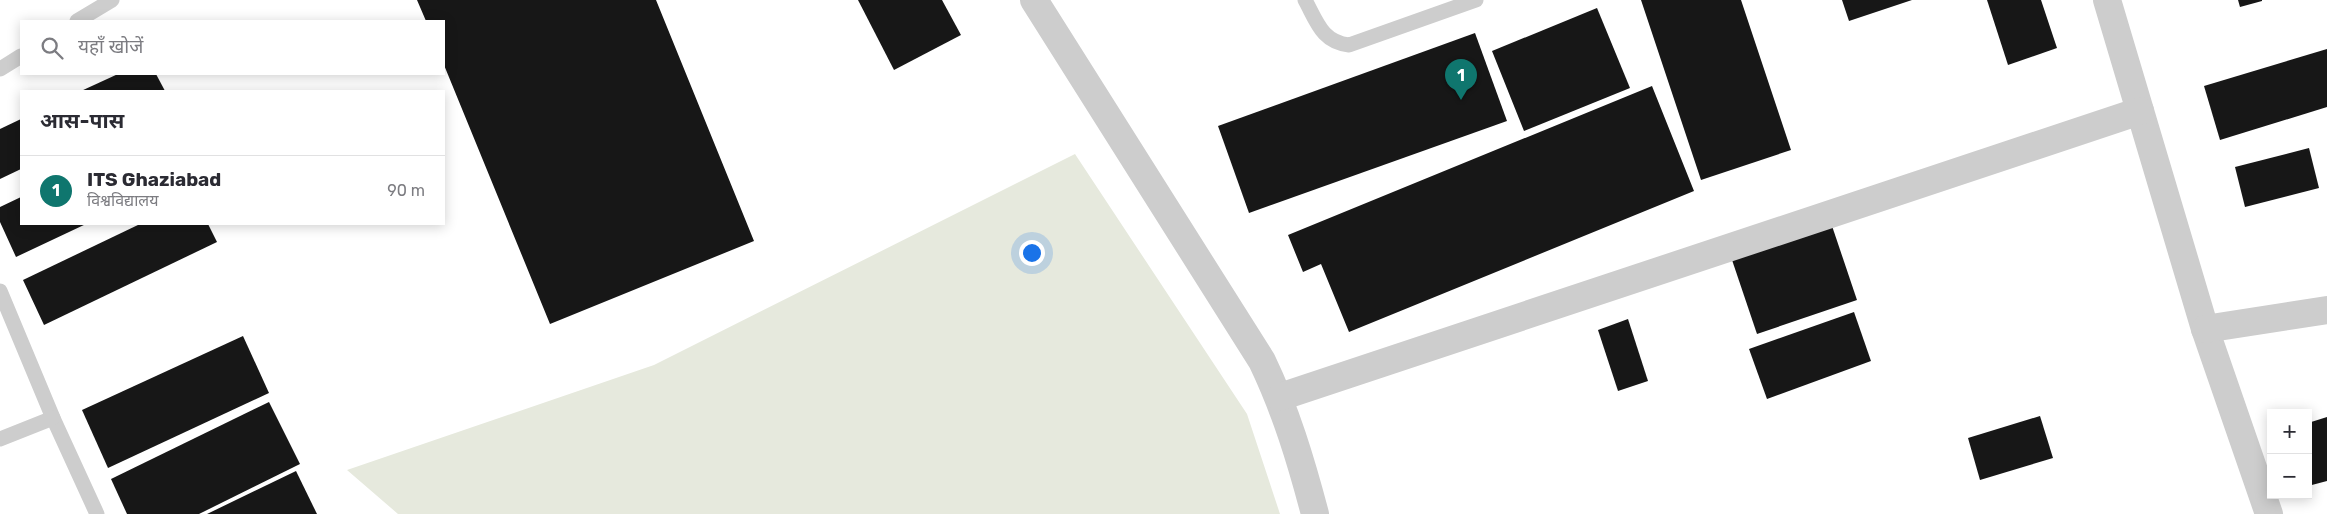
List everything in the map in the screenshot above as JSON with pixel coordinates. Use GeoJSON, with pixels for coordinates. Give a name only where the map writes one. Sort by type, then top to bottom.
{"type":"FeatureCollection","features":[{"type":"Feature","properties":{"kind":"street"},"geometry":{"type":"LineString","coordinates":[[1034,0],[1262,361],[1280,397],[1295,438],[1315,514]]}},
{"type":"Feature","properties":{"kind":"street"},"geometry":{"type":"LineString","coordinates":[[2108,0],[2205,329],[2270,514]]}},
{"type":"Feature","properties":{"kind":"street"},"geometry":{"type":"LineString","coordinates":[[1280,397],[2140,111]]}},
{"type":"Feature","properties":{"kind":"street"},"geometry":{"type":"LineString","coordinates":[[2205,329],[2327,310]]}},
{"type":"Feature","properties":{"kind":"lane"},"geometry":{"type":"LineString","coordinates":[[79,20],[112,0]]}},
{"type":"Feature","properties":{"kind":"lane"},"geometry":{"type":"LineString","coordinates":[[1305,0],[1326,36],[1335,43],[1349,45],[1476,0]]}},
{"type":"Feature","properties":{"kind":"lane"},"geometry":{"type":"LineString","coordinates":[[0,68],[20,57]]}},
{"type":"Feature","properties":{"kind":"lane"},"geometry":{"type":"LineString","coordinates":[[0,291],[53,418],[97,514]]}},
{"type":"Feature","properties":{"kind":"lane"},"geometry":{"type":"LineString","coordinates":[[0,440],[53,418]]}},
{"type":"Feature","properties":{"kind":"shaded area"},"geometry":{"type":"Polygon","coordinates":[[[1075,154],[1247,414],[1280,514],[398,514],[347,470],[654,365],[1075,154]]]}},
{"type":"Feature","properties":{"kind":"building"},"geometry":{"type":"Polygon","coordinates":[[[417,0],[656,0],[754,241],[550,324],[445,67],[445,20],[426,20],[417,0]]]}},
{"type":"Feature","properties":{"kind":"building"},"geometry":{"type":"Polygon","coordinates":[[[858,0],[942,0],[961,35],[894,70],[858,0]]]}},
{"type":"Feature","properties":{"kind":"building"},"geometry":{"type":"Polygon","coordinates":[[[1641,0],[1741,0],[1791,150],[1701,180],[1641,0]]]}},
{"type":"Feature","properties":{"kind":"building"},"geometry":{"type":"Polygon","coordinates":[[[1842,0],[1912,0],[1849,21],[1842,0]]]}},
{"type":"Feature","properties":{"kind":"building"},"geometry":{"type":"Polygon","coordinates":[[[1987,0],[2041,0],[2057,48],[2008,65],[1987,0]]]}},
{"type":"Feature","properties":{"kind":"building"},"geometry":{"type":"Polygon","coordinates":[[[2238,0],[2262,0],[2262,1],[2240,7],[2238,0]]]}},
{"type":"Feature","properties":{"kind":"building"},"geometry":{"type":"Polygon","coordinates":[[[1597,8],[1630,88],[1524,131],[1492,51],[1597,8]]]}},
{"type":"Feature","properties":{"kind":"building"},"geometry":{"type":"Polygon","coordinates":[[[1475,33],[1507,121],[1249,213],[1218,126],[1475,33]]]}},
{"type":"Feature","properties":{"kind":"building"},"geometry":{"type":"Polygon","coordinates":[[[2327,49],[2327,107],[2220,140],[2204,86],[2327,49]]]}},
{"type":"Feature","properties":{"kind":"building"},"geometry":{"type":"Polygon","coordinates":[[[116,75],[157,75],[164,90],[83,90],[116,75]]]}},
{"type":"Feature","properties":{"kind":"building"},"geometry":{"type":"Polygon","coordinates":[[[1652,86],[1694,191],[1349,332],[1321,264],[1303,272],[1288,235],[1652,86]]]}},
{"type":"Feature","properties":{"kind":"building"},"geometry":{"type":"Polygon","coordinates":[[[20,119],[20,169],[0,179],[0,129],[20,119]]]}},
{"type":"Feature","properties":{"kind":"building"},"geometry":{"type":"Polygon","coordinates":[[[2309,148],[2319,188],[2245,207],[2235,167],[2309,148]]]}},
{"type":"Feature","properties":{"kind":"building"},"geometry":{"type":"Polygon","coordinates":[[[20,197],[20,225],[84,225],[16,257],[0,222],[0,207],[20,197]]]}},
{"type":"Feature","properties":{"kind":"building"},"geometry":{"type":"Polygon","coordinates":[[[1830,220],[1857,300],[1757,334],[1730,254],[1830,220]]]}},
{"type":"Feature","properties":{"kind":"building"},"geometry":{"type":"Polygon","coordinates":[[[138,225],[208,225],[217,242],[44,325],[23,280],[138,225]]]}},
{"type":"Feature","properties":{"kind":"building"},"geometry":{"type":"Polygon","coordinates":[[[1854,312],[1871,361],[1767,399],[1749,349],[1854,312]]]}},
{"type":"Feature","properties":{"kind":"building"},"geometry":{"type":"Polygon","coordinates":[[[1628,319],[1648,381],[1618,391],[1598,330],[1628,319]]]}},
{"type":"Feature","properties":{"kind":"building"},"geometry":{"type":"Polygon","coordinates":[[[243,336],[269,393],[108,468],[82,410],[243,336]]]}},
{"type":"Feature","properties":{"kind":"building"},"geometry":{"type":"Polygon","coordinates":[[[269,402],[300,464],[199,514],[127,514],[111,479],[269,402]]]}},
{"type":"Feature","properties":{"kind":"building"},"geometry":{"type":"Polygon","coordinates":[[[2040,416],[2053,458],[1980,480],[1968,438],[2040,416]]]}},
{"type":"Feature","properties":{"kind":"building"},"geometry":{"type":"Polygon","coordinates":[[[2327,417],[2327,481],[2312,485],[2312,454],[2312,422],[2327,417]]]}},
{"type":"Feature","properties":{"kind":"building"},"geometry":{"type":"Polygon","coordinates":[[[296,471],[317,514],[207,514],[296,471]]]}},
{"type":"Feature","properties":{"kind":"place","name":"ITS Ghaziabad"},"geometry":{"type":"Point","coordinates":[1461,100]}}]}
